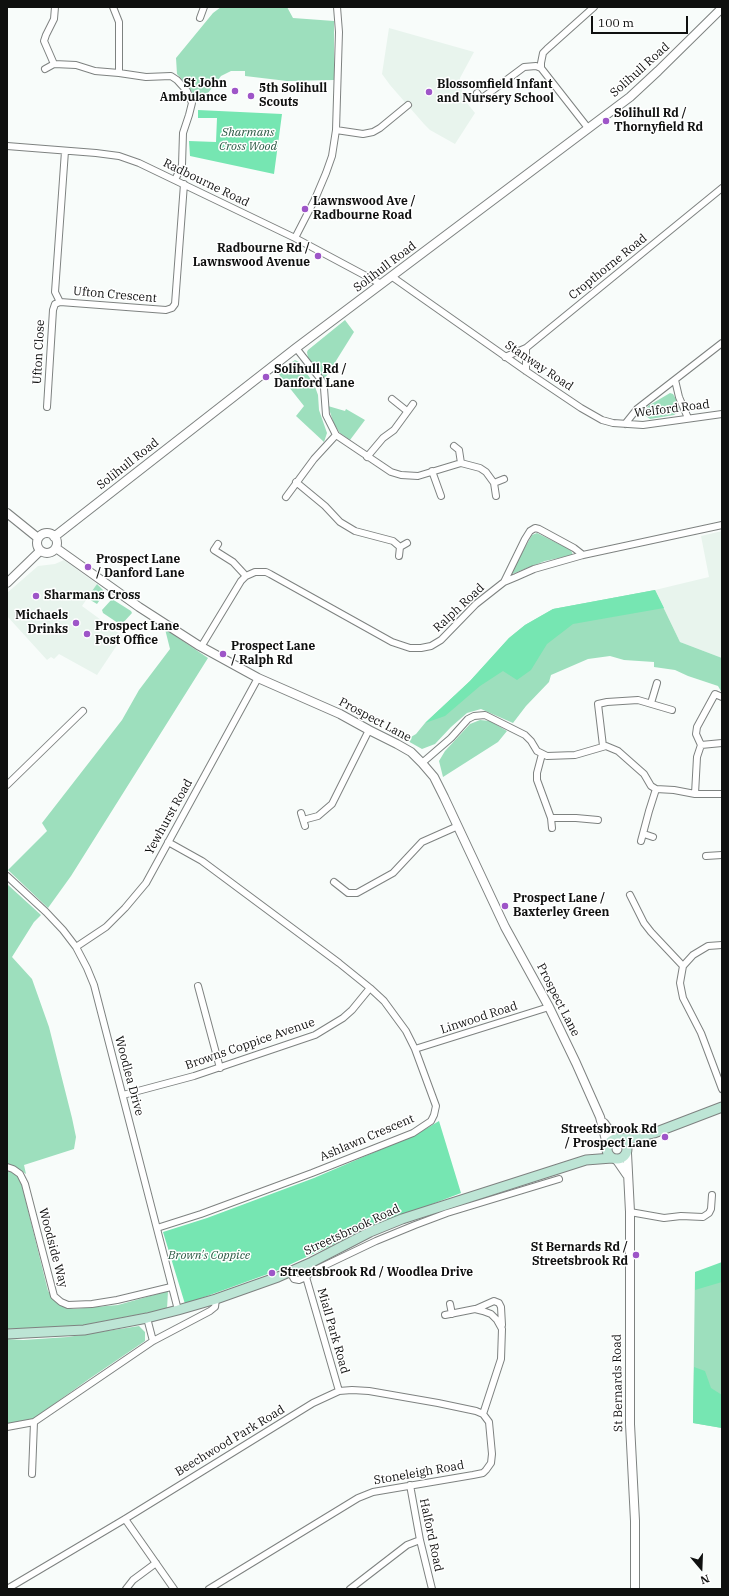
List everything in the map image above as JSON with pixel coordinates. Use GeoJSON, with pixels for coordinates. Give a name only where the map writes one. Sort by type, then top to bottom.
{"type":"FeatureCollection","features":[{"type":"Feature","properties":{"kind":"main road"},"geometry":{"type":"LineString","coordinates":[[611,1142],[654,1133],[722,1107]]}},
{"type":"Feature","properties":{"kind":"main road"},"geometry":{"type":"LineString","coordinates":[[611,1142],[608,1154],[614,1159],[622,1157],[627,1151],[654,1133]]}},
{"type":"Feature","properties":{"kind":"main road"},"geometry":{"type":"LineString","coordinates":[[611,1142],[624,1141],[627,1151]]}},
{"type":"Feature","properties":{"kind":"main road","name":"Streetsbrook Road"},"geometry":{"type":"LineString","coordinates":[[7,1334],[84,1330],[147,1318],[216,1299],[290,1272],[370,1232],[402,1219],[525,1184],[586,1160],[611,1142]]}},
{"type":"Feature","properties":{"kind":"main road","name":"Streetsbrook Road"},"geometry":{"type":"LineString","coordinates":[[586,1160],[614,1159]]}},
{"type":"Feature","properties":{"kind":"street"},"geometry":{"type":"LineString","coordinates":[[54,64],[44,41],[54,19],[55,7]]}},
{"type":"Feature","properties":{"kind":"street"},"geometry":{"type":"LineString","coordinates":[[113,7],[119,22],[119,73]]}},
{"type":"Feature","properties":{"kind":"street"},"geometry":{"type":"LineString","coordinates":[[200,18],[204,7]]}},
{"type":"Feature","properties":{"kind":"street"},"geometry":{"type":"LineString","coordinates":[[295,238],[326,174],[336,130],[339,32],[337,7]]}},
{"type":"Feature","properties":{"kind":"street"},"geometry":{"type":"LineString","coordinates":[[541,68],[541,58],[547,49],[594,7]]}},
{"type":"Feature","properties":{"kind":"street","name":"Solihull Road"},"geometry":{"type":"LineString","coordinates":[[54,537],[296,348],[630,97],[722,8]]}},
{"type":"Feature","properties":{"kind":"street"},"geometry":{"type":"LineString","coordinates":[[45,69],[54,64],[76,65],[95,71],[146,77],[171,76],[177,80],[189,95],[192,103],[183,133],[182,165],[175,180]]}},
{"type":"Feature","properties":{"kind":"street"},"geometry":{"type":"LineString","coordinates":[[476,93],[481,99],[524,67],[536,66],[541,68],[588,128]]}},
{"type":"Feature","properties":{"kind":"street"},"geometry":{"type":"LineString","coordinates":[[336,130],[363,134],[373,132],[408,105]]}},
{"type":"Feature","properties":{"kind":"street","name":"Radbourne Road"},"geometry":{"type":"LineString","coordinates":[[7,146],[119,156],[139,163],[295,238],[381,284]]}},
{"type":"Feature","properties":{"kind":"street","name":"Ufton Crescent"},"geometry":{"type":"LineString","coordinates":[[65,151],[55,292],[60,302],[166,310],[172,308],[175,304],[184,184]]}},
{"type":"Feature","properties":{"kind":"street","name":"Cropthorne Road"},"geometry":{"type":"LineString","coordinates":[[505,357],[526,348],[722,188]]}},
{"type":"Feature","properties":{"kind":"street","name":"Stanway Road"},"geometry":{"type":"LineString","coordinates":[[391,276],[505,357],[593,416],[608,422],[625,424]]}},
{"type":"Feature","properties":{"kind":"street","name":"Ufton Close"},"geometry":{"type":"LineString","coordinates":[[47,408],[53,310],[55,304],[60,302]]}},
{"type":"Feature","properties":{"kind":"street"},"geometry":{"type":"LineString","coordinates":[[625,424],[637,409],[722,343]]}},
{"type":"Feature","properties":{"kind":"street"},"geometry":{"type":"LineString","coordinates":[[296,348],[322,381],[326,415],[336,435],[391,472],[402,475],[418,476],[461,463],[480,468],[486,472],[494,483],[496,496]]}},
{"type":"Feature","properties":{"kind":"street"},"geometry":{"type":"LineString","coordinates":[[526,348],[526,371]]}},
{"type":"Feature","properties":{"kind":"street"},"geometry":{"type":"LineString","coordinates":[[674,380],[688,418]]}},
{"type":"Feature","properties":{"kind":"street"},"geometry":{"type":"LineString","coordinates":[[392,399],[407,411]]}},
{"type":"Feature","properties":{"kind":"street"},"geometry":{"type":"LineString","coordinates":[[367,457],[383,438],[394,430],[413,404]]}},
{"type":"Feature","properties":{"kind":"street","name":"Welford Road"},"geometry":{"type":"LineString","coordinates":[[625,424],[650,425],[722,414]]}},
{"type":"Feature","properties":{"kind":"street"},"geometry":{"type":"LineString","coordinates":[[286,497],[314,459],[336,435]]}},
{"type":"Feature","properties":{"kind":"street"},"geometry":{"type":"LineString","coordinates":[[454,446],[459,450],[461,463]]}},
{"type":"Feature","properties":{"kind":"street"},"geometry":{"type":"LineString","coordinates":[[432,471],[441,496]]}},
{"type":"Feature","properties":{"kind":"street"},"geometry":{"type":"LineString","coordinates":[[494,483],[504,480]]}},
{"type":"Feature","properties":{"kind":"street"},"geometry":{"type":"LineString","coordinates":[[296,482],[325,506],[340,522],[355,531],[379,536],[393,541],[400,547]]}},
{"type":"Feature","properties":{"kind":"street"},"geometry":{"type":"LineString","coordinates":[[7,513],[38,538]]}},
{"type":"Feature","properties":{"kind":"street","name":"Ralph Road"},"geometry":{"type":"LineString","coordinates":[[246,576],[255,572],[266,572],[392,642],[403,647],[415,649],[426,648],[441,640],[476,604],[504,582],[534,569],[583,555],[722,525]]}},
{"type":"Feature","properties":{"kind":"street"},"geometry":{"type":"LineString","coordinates":[[504,582],[525,539],[530,531],[535,528],[568,545],[583,555]]}},
{"type":"Feature","properties":{"kind":"street"},"geometry":{"type":"LineString","coordinates":[[47,533],[54,537],[57,542],[56,548],[49,553],[40,551],[37,545],[40,535],[47,533]]}},
{"type":"Feature","properties":{"kind":"street"},"geometry":{"type":"LineString","coordinates":[[400,547],[407,543]]}},
{"type":"Feature","properties":{"kind":"street"},"geometry":{"type":"LineString","coordinates":[[201,647],[227,603],[246,576],[233,562],[214,550],[218,544]]}},
{"type":"Feature","properties":{"kind":"street"},"geometry":{"type":"LineString","coordinates":[[399,556],[400,547]]}},
{"type":"Feature","properties":{"kind":"street","name":"Prospect Lane"},"geometry":{"type":"LineString","coordinates":[[56,548],[201,647],[258,678],[340,714],[404,748],[422,763],[434,778],[505,926],[549,1007],[611,1142]]}},
{"type":"Feature","properties":{"kind":"street"},"geometry":{"type":"LineString","coordinates":[[7,582],[40,551]]}},
{"type":"Feature","properties":{"kind":"street","name":"Yewhurst Road"},"geometry":{"type":"LineString","coordinates":[[76,947],[106,927],[125,908],[146,883],[258,678]]}},
{"type":"Feature","properties":{"kind":"street"},"geometry":{"type":"LineString","coordinates":[[651,703],[657,683]]}},
{"type":"Feature","properties":{"kind":"street"},"geometry":{"type":"LineString","coordinates":[[695,794],[697,757],[701,745],[696,734],[697,727],[715,694],[717,687]]}},
{"type":"Feature","properties":{"kind":"street"},"geometry":{"type":"LineString","coordinates":[[715,694],[722,697]]}},
{"type":"Feature","properties":{"kind":"street"},"geometry":{"type":"LineString","coordinates":[[604,746],[598,704],[638,700],[672,710]]}},
{"type":"Feature","properties":{"kind":"street"},"geometry":{"type":"LineString","coordinates":[[7,785],[83,711]]}},
{"type":"Feature","properties":{"kind":"street"},"geometry":{"type":"LineString","coordinates":[[422,763],[451,738],[468,719],[474,716],[485,715],[525,735],[537,751],[547,756],[575,755],[604,746],[611,747],[618,751],[644,774],[652,786],[656,789],[674,790],[695,794],[722,794]]}},
{"type":"Feature","properties":{"kind":"street"},"geometry":{"type":"LineString","coordinates":[[301,813],[304,823],[318,816],[332,804],[369,730]]}},
{"type":"Feature","properties":{"kind":"street"},"geometry":{"type":"LineString","coordinates":[[701,745],[722,743]]}},
{"type":"Feature","properties":{"kind":"street"},"geometry":{"type":"LineString","coordinates":[[542,754],[537,773],[537,780],[551,818],[552,828]]}},
{"type":"Feature","properties":{"kind":"street"},"geometry":{"type":"LineString","coordinates":[[653,837],[642,838],[656,789]]}},
{"type":"Feature","properties":{"kind":"street"},"geometry":{"type":"LineString","coordinates":[[551,818],[598,820]]}},
{"type":"Feature","properties":{"kind":"street"},"geometry":{"type":"LineString","coordinates":[[334,882],[348,893],[357,893],[393,873],[422,842],[458,826]]}},
{"type":"Feature","properties":{"kind":"street","name":"Ashlawn Crescent"},"geometry":{"type":"LineString","coordinates":[[157,1228],[312,1173],[413,1133],[431,1121],[436,1106],[415,1050],[406,1031],[384,1001],[370,988],[202,860],[168,842]]}},
{"type":"Feature","properties":{"kind":"street"},"geometry":{"type":"LineString","coordinates":[[706,856],[722,855]]}},
{"type":"Feature","properties":{"kind":"street","name":"Woodlea Drive"},"geometry":{"type":"LineString","coordinates":[[7,876],[46,912],[76,947],[94,984],[178,1310]]}},
{"type":"Feature","properties":{"kind":"street"},"geometry":{"type":"LineString","coordinates":[[630,895],[650,932],[683,966]]}},
{"type":"Feature","properties":{"kind":"street"},"geometry":{"type":"LineString","coordinates":[[722,945],[704,948],[693,955],[683,966],[680,983],[683,998],[701,1033],[722,1089]]}},
{"type":"Feature","properties":{"kind":"street"},"geometry":{"type":"LineString","coordinates":[[198,986],[220,1068]]}},
{"type":"Feature","properties":{"kind":"street","name":"Browns Coppice Avenue"},"geometry":{"type":"LineString","coordinates":[[123,1095],[220,1068],[323,1030],[343,1018],[352,1010],[370,988]]}},
{"type":"Feature","properties":{"kind":"street","name":"Linwood Road"},"geometry":{"type":"LineString","coordinates":[[415,1050],[549,1007]]}},
{"type":"Feature","properties":{"kind":"street","name":"St Bernards Road"},"geometry":{"type":"LineString","coordinates":[[627,1151],[630,1212],[630,1424],[635,1521],[634,1589]]}},
{"type":"Feature","properties":{"kind":"street","name":"St Bernards Road"},"geometry":{"type":"LineString","coordinates":[[614,1159],[625,1171],[628,1178]]}},
{"type":"Feature","properties":{"kind":"street","name":"Woodside Way"},"geometry":{"type":"LineString","coordinates":[[7,1167],[14,1169],[20,1174],[25,1184],[54,1296],[61,1302],[68,1305],[92,1304],[117,1300],[171,1287]]}},
{"type":"Feature","properties":{"kind":"street","name":"Streetsbrook Road"},"geometry":{"type":"LineString","coordinates":[[307,1275],[376,1241],[415,1225],[525,1184],[559,1179]]}},
{"type":"Feature","properties":{"kind":"street"},"geometry":{"type":"LineString","coordinates":[[630,1212],[664,1218],[681,1216],[704,1217],[711,1209],[712,1195]]}},
{"type":"Feature","properties":{"kind":"street"},"geometry":{"type":"LineString","coordinates":[[307,1275],[312,1262]]}},
{"type":"Feature","properties":{"kind":"street","name":"Miall Park Road"},"geometry":{"type":"LineString","coordinates":[[290,1272],[294,1279],[299,1280],[307,1275],[339,1391]]}},
{"type":"Feature","properties":{"kind":"street"},"geometry":{"type":"LineString","coordinates":[[7,1427],[34,1422],[153,1342],[210,1311],[215,1307],[216,1299]]}},
{"type":"Feature","properties":{"kind":"street"},"geometry":{"type":"LineString","coordinates":[[475,1310],[494,1300],[499,1303],[501,1307],[501,1359],[483,1414]]}},
{"type":"Feature","properties":{"kind":"street"},"geometry":{"type":"LineString","coordinates":[[450,1304],[452,1314]]}},
{"type":"Feature","properties":{"kind":"street"},"geometry":{"type":"LineString","coordinates":[[444,1315],[483,1310],[498,1320],[502,1329]]}},
{"type":"Feature","properties":{"kind":"street"},"geometry":{"type":"LineString","coordinates":[[147,1318],[153,1342]]}},
{"type":"Feature","properties":{"kind":"street","name":"Beechwood Park Road"},"geometry":{"type":"LineString","coordinates":[[7,1589],[125,1519],[313,1403],[339,1391],[369,1391],[438,1403],[476,1411],[483,1414]]}},
{"type":"Feature","properties":{"kind":"street","name":"Stoneleigh Road"},"geometry":{"type":"LineString","coordinates":[[209,1589],[358,1498],[373,1492],[479,1474],[486,1470],[490,1463],[492,1454],[488,1422],[483,1414]]}},
{"type":"Feature","properties":{"kind":"street"},"geometry":{"type":"LineString","coordinates":[[32,1474],[34,1422]]}},
{"type":"Feature","properties":{"kind":"street","name":"Halford Road"},"geometry":{"type":"LineString","coordinates":[[410,1485],[420,1540],[432,1589]]}},
{"type":"Feature","properties":{"kind":"street"},"geometry":{"type":"LineString","coordinates":[[125,1519],[174,1589]]}},
{"type":"Feature","properties":{"kind":"street"},"geometry":{"type":"LineString","coordinates":[[350,1589],[407,1545],[420,1540]]}},
{"type":"Feature","properties":{"kind":"street"},"geometry":{"type":"LineString","coordinates":[[126,1589],[133,1580],[156,1563]]}},
{"type":"Feature","properties":{"kind":"shaded area","name":"Blossomfield Infant and Nursery School"},"geometry":{"type":"Polygon","coordinates":[[[389,28],[474,52],[460,78],[463,98],[475,113],[455,144],[430,130],[382,74],[389,28]]]}},
{"type":"Feature","properties":{"kind":"shaded area"},"geometry":{"type":"Polygon","coordinates":[[[722,531],[722,658],[680,642],[655,590],[709,577],[701,536],[722,531]]]}},
{"type":"Feature","properties":{"kind":"shaded area"},"geometry":{"type":"Polygon","coordinates":[[[64,560],[97,584],[82,606],[123,636],[97,675],[59,654],[54,659],[51,657],[47,660],[7,616],[7,593],[38,566],[55,564],[64,560]]]}},
{"type":"Feature","properties":{"kind":"green space"},"geometry":{"type":"Polygon","coordinates":[[[221,7],[287,7],[293,18],[334,21],[334,80],[287,81],[245,76],[245,71],[231,71],[221,76],[208,93],[195,97],[188,86],[177,74],[176,58],[213,13],[221,7]]]}},
{"type":"Feature","properties":{"kind":"green space","name":"Sharmans Cross Wood"},"geometry":{"type":"Polygon","coordinates":[[[198,110],[282,114],[274,174],[190,156],[189,141],[216,142],[217,118],[198,118],[198,110]]]}},
{"type":"Feature","properties":{"kind":"green space"},"geometry":{"type":"Polygon","coordinates":[[[345,320],[354,332],[324,380],[308,358],[307,352],[345,320]]]}},
{"type":"Feature","properties":{"kind":"green space"},"geometry":{"type":"Polygon","coordinates":[[[295,360],[299,362],[314,384],[318,395],[319,410],[327,433],[324,442],[296,416],[304,406],[277,372],[295,360]]]}},
{"type":"Feature","properties":{"kind":"green space"},"geometry":{"type":"Polygon","coordinates":[[[670,393],[673,394],[677,401],[680,411],[674,415],[650,419],[644,415],[644,411],[648,406],[670,393]]]}},
{"type":"Feature","properties":{"kind":"green space"},"geometry":{"type":"Polygon","coordinates":[[[328,406],[345,411],[346,409],[365,420],[350,440],[340,433],[334,424],[328,406]]]}},
{"type":"Feature","properties":{"kind":"green space"},"geometry":{"type":"Polygon","coordinates":[[[537,533],[571,550],[573,555],[545,561],[512,574],[512,571],[532,535],[537,533]]]}},
{"type":"Feature","properties":{"kind":"green space"},"geometry":{"type":"Polygon","coordinates":[[[97,584],[103,590],[104,594],[97,604],[87,598],[97,584]]]}},
{"type":"Feature","properties":{"kind":"green space"},"geometry":{"type":"Polygon","coordinates":[[[655,590],[680,642],[722,658],[722,693],[718,686],[675,670],[654,667],[654,662],[624,660],[610,656],[588,659],[551,675],[549,682],[526,706],[513,723],[481,709],[467,713],[435,744],[422,749],[406,740],[416,734],[425,723],[470,681],[509,638],[525,625],[553,609],[655,590]]]}},
{"type":"Feature","properties":{"kind":"green space"},"geometry":{"type":"Polygon","coordinates":[[[655,590],[664,608],[573,624],[547,644],[531,670],[517,680],[503,671],[480,686],[445,716],[425,723],[470,681],[509,638],[525,625],[553,609],[655,590]]]}},
{"type":"Feature","properties":{"kind":"green space"},"geometry":{"type":"Polygon","coordinates":[[[112,599],[132,613],[121,625],[103,613],[102,610],[112,599]]]}},
{"type":"Feature","properties":{"kind":"green space"},"geometry":{"type":"Polygon","coordinates":[[[165,629],[208,658],[71,876],[48,908],[8,870],[47,831],[42,823],[122,720],[139,690],[170,649],[165,629]]]}},
{"type":"Feature","properties":{"kind":"green space"},"geometry":{"type":"Polygon","coordinates":[[[480,720],[490,721],[507,731],[498,742],[443,777],[439,761],[445,751],[470,724],[480,720]]]}},
{"type":"Feature","properties":{"kind":"green space"},"geometry":{"type":"Polygon","coordinates":[[[7,884],[41,915],[34,922],[12,957],[32,979],[49,1027],[76,1137],[74,1149],[24,1165],[26,1174],[17,1168],[7,1165],[7,884]]]}},
{"type":"Feature","properties":{"kind":"green space","name":"Brown's Coppice"},"geometry":{"type":"Polygon","coordinates":[[[439,1121],[461,1193],[367,1229],[276,1271],[185,1304],[163,1232],[207,1218],[314,1178],[417,1134],[439,1121]]]}},
{"type":"Feature","properties":{"kind":"green space"},"geometry":{"type":"Polygon","coordinates":[[[7,1170],[15,1173],[20,1178],[48,1291],[59,1304],[73,1309],[118,1305],[168,1291],[167,1309],[73,1327],[7,1329],[7,1170]]]}},
{"type":"Feature","properties":{"kind":"green space"},"geometry":{"type":"Polygon","coordinates":[[[722,1262],[722,1282],[695,1290],[695,1272],[722,1262]]]}},
{"type":"Feature","properties":{"kind":"green space"},"geometry":{"type":"Polygon","coordinates":[[[722,1269],[722,1428],[693,1423],[695,1272],[722,1269]]]}},
{"type":"Feature","properties":{"kind":"green space"},"geometry":{"type":"Polygon","coordinates":[[[139,1326],[145,1332],[145,1341],[33,1419],[13,1424],[7,1423],[7,1339],[23,1340],[68,1337],[139,1326]]]}},
{"type":"Feature","properties":{"kind":"green space"},"geometry":{"type":"Polygon","coordinates":[[[694,1367],[705,1371],[711,1388],[722,1395],[722,1428],[693,1423],[694,1367]]]}},
{"type":"Feature","properties":{"kind":"place","name":"St John Ambulance"},"geometry":{"type":"Point","coordinates":[235,91]}},
{"type":"Feature","properties":{"kind":"place","name":"Blossomfield Infant and Nursery School"},"geometry":{"type":"Point","coordinates":[429,92]}},
{"type":"Feature","properties":{"kind":"place","name":"5th Solihull Scouts"},"geometry":{"type":"Point","coordinates":[251,96]}},
{"type":"Feature","properties":{"kind":"place","name":"Solihull Rd / Thornyfield Rd"},"geometry":{"type":"Point","coordinates":[606,121]}},
{"type":"Feature","properties":{"kind":"place","name":"Lawnswood Ave / Radbourne Road"},"geometry":{"type":"Point","coordinates":[305,209]}},
{"type":"Feature","properties":{"kind":"place","name":"Radbourne Rd / Lawnswood Avenue"},"geometry":{"type":"Point","coordinates":[318,256]}},
{"type":"Feature","properties":{"kind":"place","name":"Solihull Rd / Danford Lane"},"geometry":{"type":"Point","coordinates":[266,377]}},
{"type":"Feature","properties":{"kind":"place","name":"Prospect Lane / Danford Lane"},"geometry":{"type":"Point","coordinates":[88,567]}},
{"type":"Feature","properties":{"kind":"place","name":"Sharmans Cross"},"geometry":{"type":"Point","coordinates":[36,596]}},
{"type":"Feature","properties":{"kind":"place","name":"Michaels Drinks"},"geometry":{"type":"Point","coordinates":[76,623]}},
{"type":"Feature","properties":{"kind":"place","name":"Prospect Lane Post Office"},"geometry":{"type":"Point","coordinates":[87,634]}},
{"type":"Feature","properties":{"kind":"place","name":"Prospect Lane / Ralph Rd"},"geometry":{"type":"Point","coordinates":[223,654]}},
{"type":"Feature","properties":{"kind":"place","name":"Prospect Lane / Baxterley Green"},"geometry":{"type":"Point","coordinates":[505,906]}},
{"type":"Feature","properties":{"kind":"place","name":"Streetsbrook Rd / Prospect Lane"},"geometry":{"type":"Point","coordinates":[665,1137]}},
{"type":"Feature","properties":{"kind":"place","name":"St Bernards Rd / Streetsbrook Rd"},"geometry":{"type":"Point","coordinates":[636,1255]}},
{"type":"Feature","properties":{"kind":"place","name":"Streetsbrook Rd / Woodlea Drive"},"geometry":{"type":"Point","coordinates":[272,1273]}}]}
